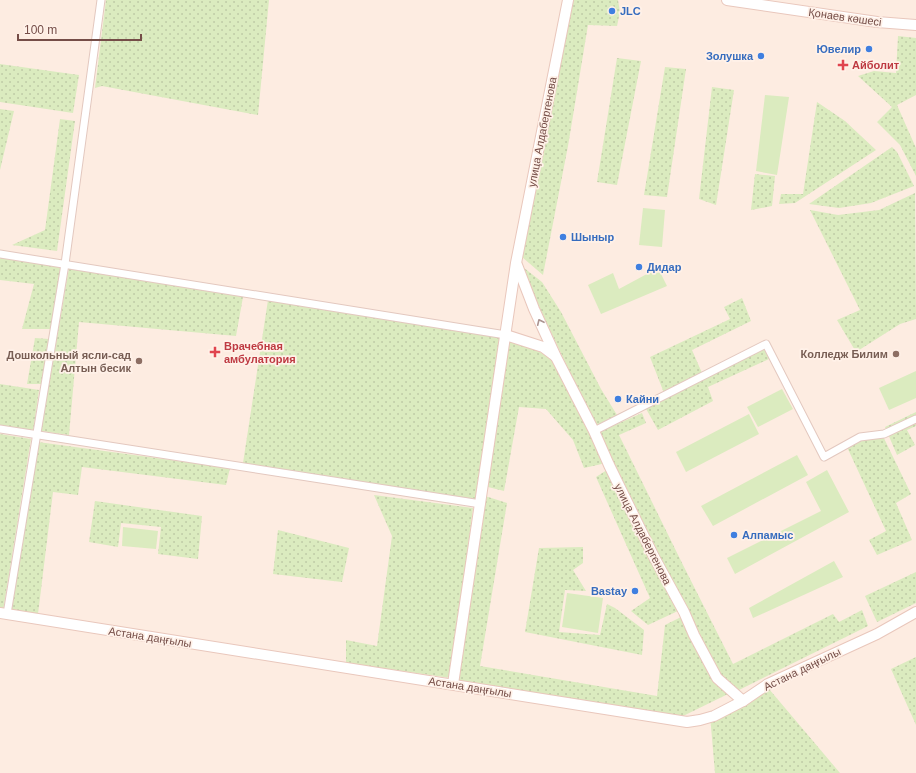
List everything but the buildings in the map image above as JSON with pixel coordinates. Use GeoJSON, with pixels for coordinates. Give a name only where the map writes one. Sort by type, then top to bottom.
{"type":"FeatureCollection","features":[{"type":"Feature","properties":{"kind":"street"},"geometry":{"type":"LineString","coordinates":[[4,614],[37,435],[65,264],[101,0]]}},
{"type":"Feature","properties":{"kind":"street","name":"улица Алдабергенова"},"geometry":{"type":"LineString","coordinates":[[453,684],[516,263],[568,0]]}},
{"type":"Feature","properties":{"kind":"street","name":"Қонаев көшесі"},"geometry":{"type":"LineString","coordinates":[[727,0],[876,22],[916,25]]}},
{"type":"Feature","properties":{"kind":"street"},"geometry":{"type":"LineString","coordinates":[[0,254],[506,335]]}},
{"type":"Feature","properties":{"kind":"street","name":"улица Алдабергенова"},"geometry":{"type":"LineString","coordinates":[[516,263],[534,309],[556,357],[594,431],[654,557],[717,678],[743,701]]}},
{"type":"Feature","properties":{"kind":"street","name":"улица Алдабергенова"},"geometry":{"type":"LineString","coordinates":[[506,335],[542,347],[556,357]]}},
{"type":"Feature","properties":{"kind":"street"},"geometry":{"type":"LineString","coordinates":[[594,431],[766,344],[824,457],[860,437],[884,434],[916,419]]}},
{"type":"Feature","properties":{"kind":"street"},"geometry":{"type":"LineString","coordinates":[[0,429],[480,504]]}},
{"type":"Feature","properties":{"kind":"street","name":"Астана даңғылы"},"geometry":{"type":"LineString","coordinates":[[4,614],[687,722],[714,716],[743,701],[768,684],[877,634],[916,612]]}},
{"type":"Feature","properties":{"kind":"green space"},"geometry":{"type":"Polygon","coordinates":[[[106,0],[269,0],[258,115],[102,86],[95,88],[106,0]]]}},
{"type":"Feature","properties":{"kind":"green space"},"geometry":{"type":"Polygon","coordinates":[[[572,0],[618,0],[620,12],[617,26],[588,25],[568,146],[543,275],[522,257],[572,0]]]}},
{"type":"Feature","properties":{"kind":"green space"},"geometry":{"type":"Polygon","coordinates":[[[898,36],[916,38],[916,95],[897,105],[916,148],[916,176],[900,145],[877,122],[892,107],[858,76],[874,71],[896,73],[898,36]]]}},
{"type":"Feature","properties":{"kind":"green space"},"geometry":{"type":"Polygon","coordinates":[[[617,58],[641,61],[617,185],[597,182],[617,58]]]}},
{"type":"Feature","properties":{"kind":"green space"},"geometry":{"type":"Polygon","coordinates":[[[0,64],[79,75],[73,113],[0,102],[0,64]]]}},
{"type":"Feature","properties":{"kind":"green space"},"geometry":{"type":"Polygon","coordinates":[[[665,67],[686,69],[667,197],[644,195],[665,67]]]}},
{"type":"Feature","properties":{"kind":"green space"},"geometry":{"type":"Polygon","coordinates":[[[712,87],[734,90],[716,205],[699,199],[712,87]]]}},
{"type":"Feature","properties":{"kind":"green space"},"geometry":{"type":"Polygon","coordinates":[[[765,95],[789,97],[777,175],[756,171],[765,95]]]}},
{"type":"Feature","properties":{"kind":"green space"},"geometry":{"type":"Polygon","coordinates":[[[817,102],[845,121],[876,150],[795,203],[779,204],[781,194],[803,194],[817,102]]]}},
{"type":"Feature","properties":{"kind":"green space"},"geometry":{"type":"Polygon","coordinates":[[[0,109],[14,111],[0,170],[0,109]]]}},
{"type":"Feature","properties":{"kind":"green space"},"geometry":{"type":"Polygon","coordinates":[[[60,119],[75,121],[57,251],[12,245],[45,230],[60,119]]]}},
{"type":"Feature","properties":{"kind":"green space"},"geometry":{"type":"Polygon","coordinates":[[[892,147],[897,152],[914,186],[871,203],[839,208],[809,204],[892,147]]]}},
{"type":"Feature","properties":{"kind":"green space"},"geometry":{"type":"Polygon","coordinates":[[[755,174],[775,176],[772,206],[751,210],[755,174]]]}},
{"type":"Feature","properties":{"kind":"green space"},"geometry":{"type":"Polygon","coordinates":[[[915,193],[916,319],[900,324],[856,352],[837,320],[860,310],[810,210],[838,215],[879,210],[915,193]]]}},
{"type":"Feature","properties":{"kind":"green space"},"geometry":{"type":"Polygon","coordinates":[[[643,208],[665,210],[662,247],[639,245],[643,208]]]}},
{"type":"Feature","properties":{"kind":"green space"},"geometry":{"type":"Polygon","coordinates":[[[0,258],[61,267],[51,329],[22,329],[34,284],[0,280],[0,258]]]}},
{"type":"Feature","properties":{"kind":"green space"},"geometry":{"type":"Polygon","coordinates":[[[519,264],[542,282],[561,312],[601,389],[617,415],[595,426],[519,264]]]}},
{"type":"Feature","properties":{"kind":"green space"},"geometry":{"type":"Polygon","coordinates":[[[69,268],[243,297],[236,336],[79,322],[69,435],[41,431],[69,268]]]}},
{"type":"Feature","properties":{"kind":"green space"},"geometry":{"type":"Polygon","coordinates":[[[658,268],[667,286],[601,314],[588,285],[613,273],[619,289],[658,268]]]}},
{"type":"Feature","properties":{"kind":"green space"},"geometry":{"type":"Polygon","coordinates":[[[742,298],[751,321],[692,350],[702,373],[664,393],[650,357],[730,319],[724,307],[742,298]]]}},
{"type":"Feature","properties":{"kind":"green space"},"geometry":{"type":"Polygon","coordinates":[[[268,300],[502,337],[475,499],[243,463],[268,300]]]}},
{"type":"Feature","properties":{"kind":"green space"},"geometry":{"type":"Polygon","coordinates":[[[35,338],[49,339],[42,384],[27,384],[35,338]]]}},
{"type":"Feature","properties":{"kind":"green space"},"geometry":{"type":"Polygon","coordinates":[[[509,338],[553,358],[606,463],[584,468],[573,440],[546,409],[519,407],[504,491],[488,487],[509,338]]]}},
{"type":"Feature","properties":{"kind":"green space"},"geometry":{"type":"Polygon","coordinates":[[[764,347],[769,359],[708,387],[713,401],[658,430],[645,407],[764,347]]]}},
{"type":"Feature","properties":{"kind":"green space"},"geometry":{"type":"Polygon","coordinates":[[[916,371],[916,398],[889,410],[879,388],[916,371]]]}},
{"type":"Feature","properties":{"kind":"green space"},"geometry":{"type":"Polygon","coordinates":[[[0,384],[39,390],[33,432],[0,426],[0,384]]]}},
{"type":"Feature","properties":{"kind":"green space"},"geometry":{"type":"Polygon","coordinates":[[[782,389],[793,409],[758,427],[747,407],[782,389]]]}},
{"type":"Feature","properties":{"kind":"green space"},"geometry":{"type":"Polygon","coordinates":[[[916,412],[916,426],[907,430],[915,445],[897,455],[885,427],[916,412]]]}},
{"type":"Feature","properties":{"kind":"green space"},"geometry":{"type":"Polygon","coordinates":[[[642,413],[646,423],[619,435],[733,664],[833,614],[839,622],[862,610],[868,626],[737,691],[719,677],[599,432],[642,413]]]}},
{"type":"Feature","properties":{"kind":"green space"},"geometry":{"type":"Polygon","coordinates":[[[749,414],[759,434],[686,472],[676,452],[749,414]]]}},
{"type":"Feature","properties":{"kind":"green space"},"geometry":{"type":"Polygon","coordinates":[[[880,430],[911,494],[896,503],[912,540],[877,555],[869,540],[886,531],[847,447],[880,430]]]}},
{"type":"Feature","properties":{"kind":"green space"},"geometry":{"type":"Polygon","coordinates":[[[0,434],[31,439],[3,611],[0,611],[0,434]]]}},
{"type":"Feature","properties":{"kind":"green space"},"geometry":{"type":"Polygon","coordinates":[[[38,442],[230,468],[226,485],[82,467],[78,495],[53,492],[38,614],[10,611],[38,442]]]}},
{"type":"Feature","properties":{"kind":"green space"},"geometry":{"type":"Polygon","coordinates":[[[797,455],[808,475],[713,526],[701,506],[797,455]]]}},
{"type":"Feature","properties":{"kind":"green space"},"geometry":{"type":"Polygon","coordinates":[[[610,468],[680,610],[648,625],[631,611],[650,598],[596,477],[610,468]]]}},
{"type":"Feature","properties":{"kind":"green space"},"geometry":{"type":"Polygon","coordinates":[[[827,470],[849,512],[735,574],[727,558],[821,511],[806,482],[827,470]]]}},
{"type":"Feature","properties":{"kind":"green space"},"geometry":{"type":"Polygon","coordinates":[[[374,495],[473,508],[451,678],[346,663],[346,640],[377,646],[392,536],[374,495]]]}},
{"type":"Feature","properties":{"kind":"green space"},"geometry":{"type":"Polygon","coordinates":[[[485,496],[507,503],[480,666],[657,696],[665,625],[683,616],[728,694],[679,718],[457,682],[485,496]]]}},
{"type":"Feature","properties":{"kind":"green space"},"geometry":{"type":"Polygon","coordinates":[[[95,501],[202,516],[198,559],[158,554],[161,527],[121,523],[118,547],[89,542],[95,501]]]}},
{"type":"Feature","properties":{"kind":"green space"},"geometry":{"type":"Polygon","coordinates":[[[123,527],[158,531],[156,549],[122,546],[123,527]]]}},
{"type":"Feature","properties":{"kind":"green space"},"geometry":{"type":"Polygon","coordinates":[[[278,530],[349,548],[342,582],[273,574],[278,530]]]}},
{"type":"Feature","properties":{"kind":"green space"},"geometry":{"type":"Polygon","coordinates":[[[583,547],[583,563],[573,570],[586,591],[565,590],[559,632],[600,635],[607,604],[615,608],[644,630],[642,655],[525,632],[539,548],[583,547]]]}},
{"type":"Feature","properties":{"kind":"green space"},"geometry":{"type":"Polygon","coordinates":[[[834,561],[843,577],[753,618],[749,608],[834,561]]]}},
{"type":"Feature","properties":{"kind":"green space"},"geometry":{"type":"Polygon","coordinates":[[[916,572],[916,603],[877,622],[865,596],[916,572]]]}},
{"type":"Feature","properties":{"kind":"green space"},"geometry":{"type":"Polygon","coordinates":[[[567,593],[603,598],[598,633],[562,627],[567,593]]]}},
{"type":"Feature","properties":{"kind":"green space"},"geometry":{"type":"Polygon","coordinates":[[[916,657],[916,725],[891,669],[916,657]]]}},
{"type":"Feature","properties":{"kind":"green space"},"geometry":{"type":"Polygon","coordinates":[[[769,689],[840,773],[715,773],[710,715],[769,689]]]}},
{"type":"Feature","properties":{"kind":"place","name":"JLC"},"geometry":{"type":"Point","coordinates":[612,11]}},
{"type":"Feature","properties":{"kind":"place","name":"Ювелир"},"geometry":{"type":"Point","coordinates":[869,49]}},
{"type":"Feature","properties":{"kind":"place","name":"Золушка"},"geometry":{"type":"Point","coordinates":[761,56]}},
{"type":"Feature","properties":{"kind":"place","name":"Айболит"},"geometry":{"type":"Point","coordinates":[843,65]}},
{"type":"Feature","properties":{"kind":"place","name":"Шыныр"},"geometry":{"type":"Point","coordinates":[563,237]}},
{"type":"Feature","properties":{"kind":"place","name":"Дидар"},"geometry":{"type":"Point","coordinates":[639,267]}},
{"type":"Feature","properties":{"kind":"place","name":"Врачебная амбулатория"},"geometry":{"type":"Point","coordinates":[215,352]}},
{"type":"Feature","properties":{"kind":"place","name":"Колледж Билим"},"geometry":{"type":"Point","coordinates":[896,354]}},
{"type":"Feature","properties":{"kind":"place","name":"Дошкольный ясли-сад Алтын бесик"},"geometry":{"type":"Point","coordinates":[139,361]}},
{"type":"Feature","properties":{"kind":"place","name":"Кайни"},"geometry":{"type":"Point","coordinates":[618,399]}},
{"type":"Feature","properties":{"kind":"place","name":"Алпамыс"},"geometry":{"type":"Point","coordinates":[734,535]}},
{"type":"Feature","properties":{"kind":"place","name":"Bastay"},"geometry":{"type":"Point","coordinates":[635,591]}}]}
